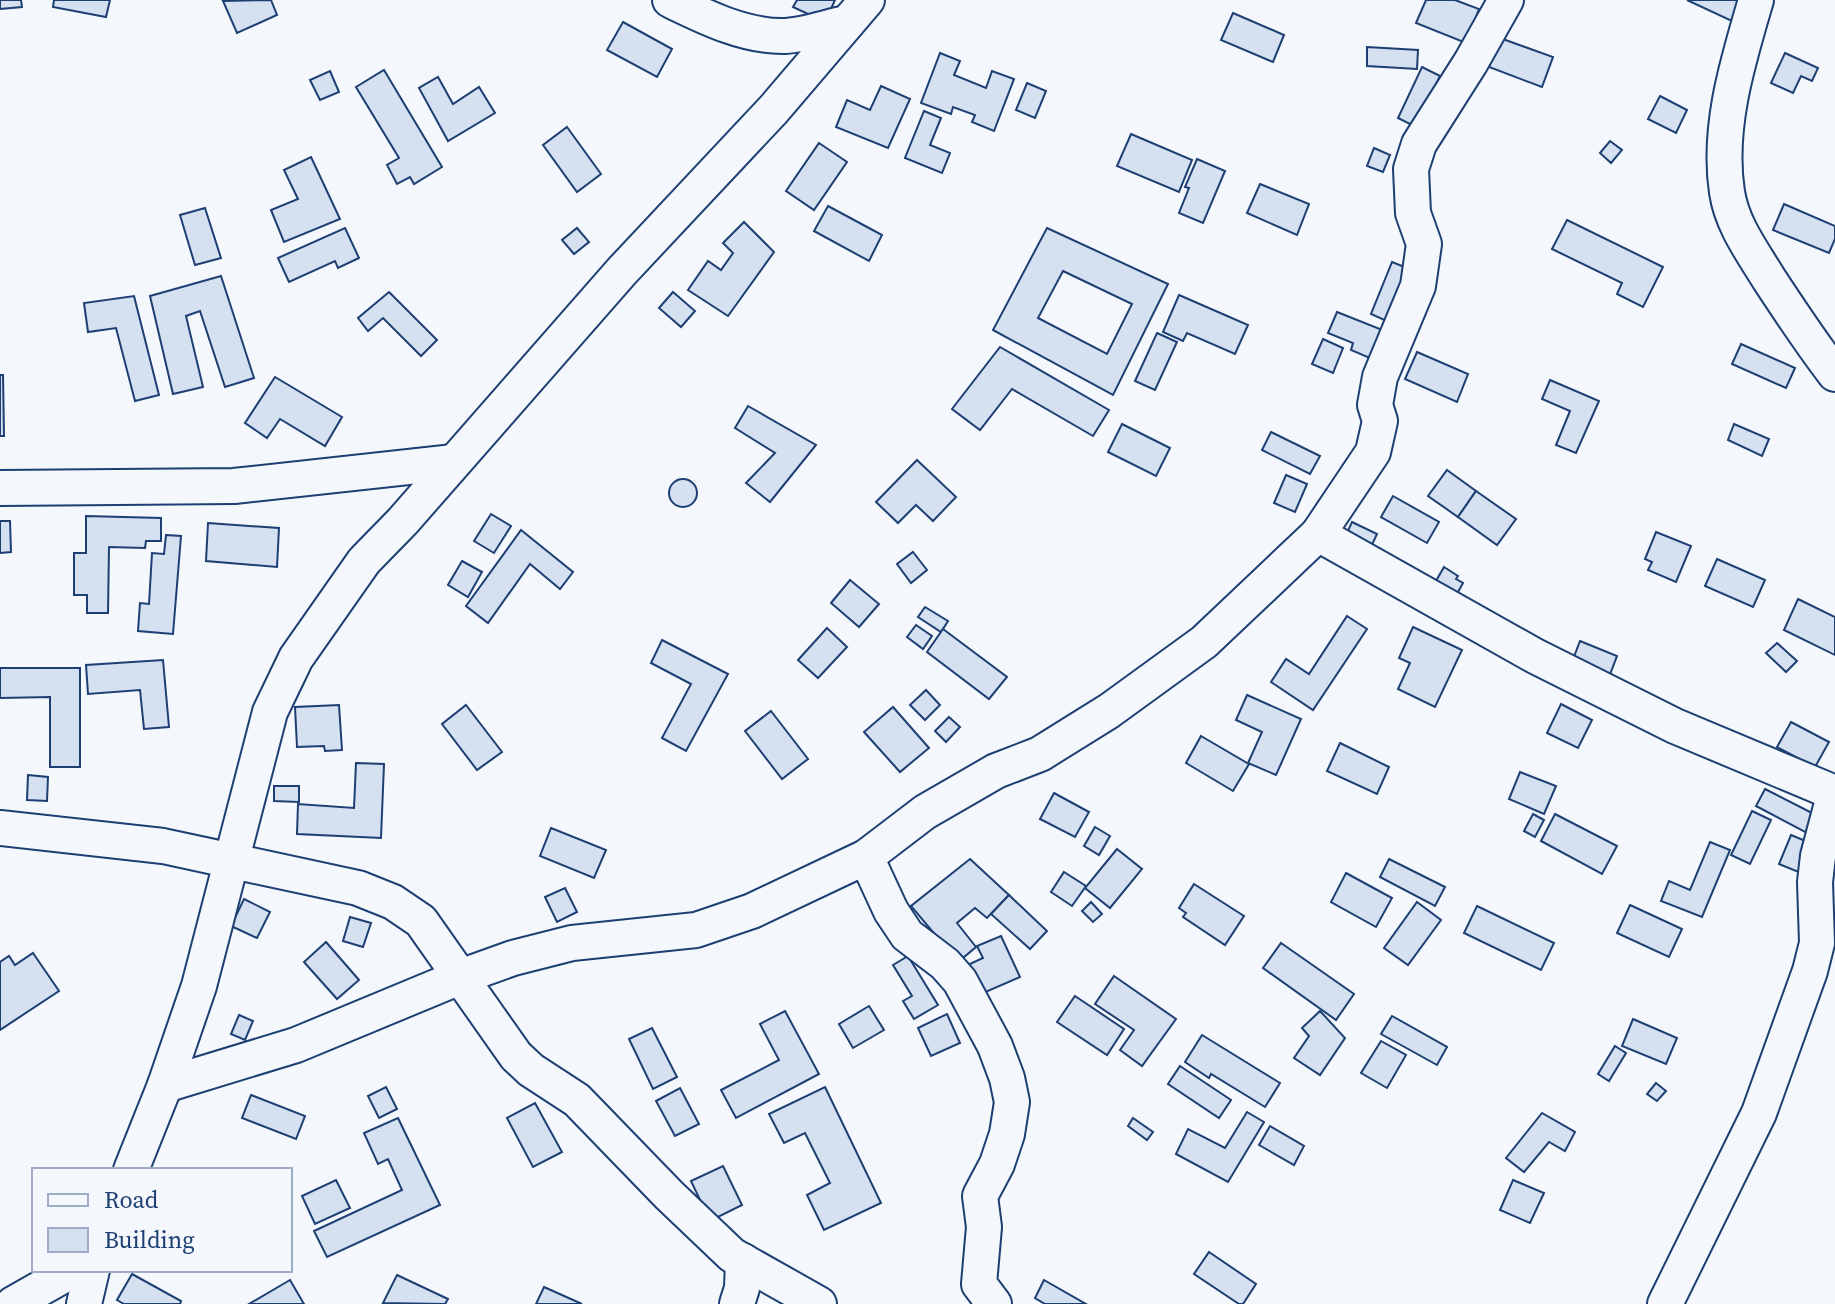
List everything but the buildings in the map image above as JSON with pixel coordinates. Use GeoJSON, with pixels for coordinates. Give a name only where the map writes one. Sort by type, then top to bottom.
{"type":"FeatureCollection","features":[{"type":"Feature","properties":{"kind":"street"},"geometry":{"type":"LineString","coordinates":[[670,0],[712,20],[759,34],[787,36],[857,12]]}},
{"type":"Feature","properties":{"kind":"street"},"geometry":{"type":"LineString","coordinates":[[165,1085],[296,1045],[513,958],[572,943],[696,930],[752,911],[866,857],[925,812],[996,771],[1040,754],[1109,711],[1204,642],[1318,534],[1373,452],[1379,429],[1375,405],[1380,377],[1418,286],[1424,244],[1413,213],[1411,169],[1419,144],[1506,0]]}},
{"type":"Feature","properties":{"kind":"street"},"geometry":{"type":"LineString","coordinates":[[1756,0],[1743,40],[1724,136],[1727,193],[1742,238],[1806,337],[1835,374]]}},
{"type":"Feature","properties":{"kind":"street"},"geometry":{"type":"LineString","coordinates":[[132,1168],[199,986],[270,712],[296,658],[364,561],[622,271],[774,109],[857,12]]}},
{"type":"Feature","properties":{"kind":"street"},"geometry":{"type":"LineString","coordinates":[[0,488],[234,486],[454,462]]}},
{"type":"Feature","properties":{"kind":"street"},"geometry":{"type":"LineString","coordinates":[[1318,534],[1535,656],[1675,726],[1835,793],[1818,856],[1815,882],[1817,943],[1810,971],[1759,1113],[1665,1304]]}},
{"type":"Feature","properties":{"kind":"street"},"geometry":{"type":"LineString","coordinates":[[0,828],[163,846],[358,888],[393,902],[421,921],[516,1056],[531,1070],[577,1100],[732,1255],[819,1304]]}},
{"type":"Feature","properties":{"kind":"street"},"geometry":{"type":"LineString","coordinates":[[866,857],[891,911],[907,935],[945,964],[960,981],[995,1046],[1007,1078],[1012,1102],[1007,1134],[997,1164],[980,1196],[984,1227],[979,1284],[994,1304]]}},
{"type":"Feature","properties":{"kind":"street"},"geometry":{"type":"LineString","coordinates":[[737,1304],[742,1288],[743,1261]]}},
{"type":"Feature","properties":{"kind":"street"},"geometry":{"type":"LineString","coordinates":[[13,1304],[69,1272]]}},
{"type":"Feature","properties":{"kind":"street"},"geometry":{"type":"LineString","coordinates":[[84,1304],[92,1272]]}}]}
